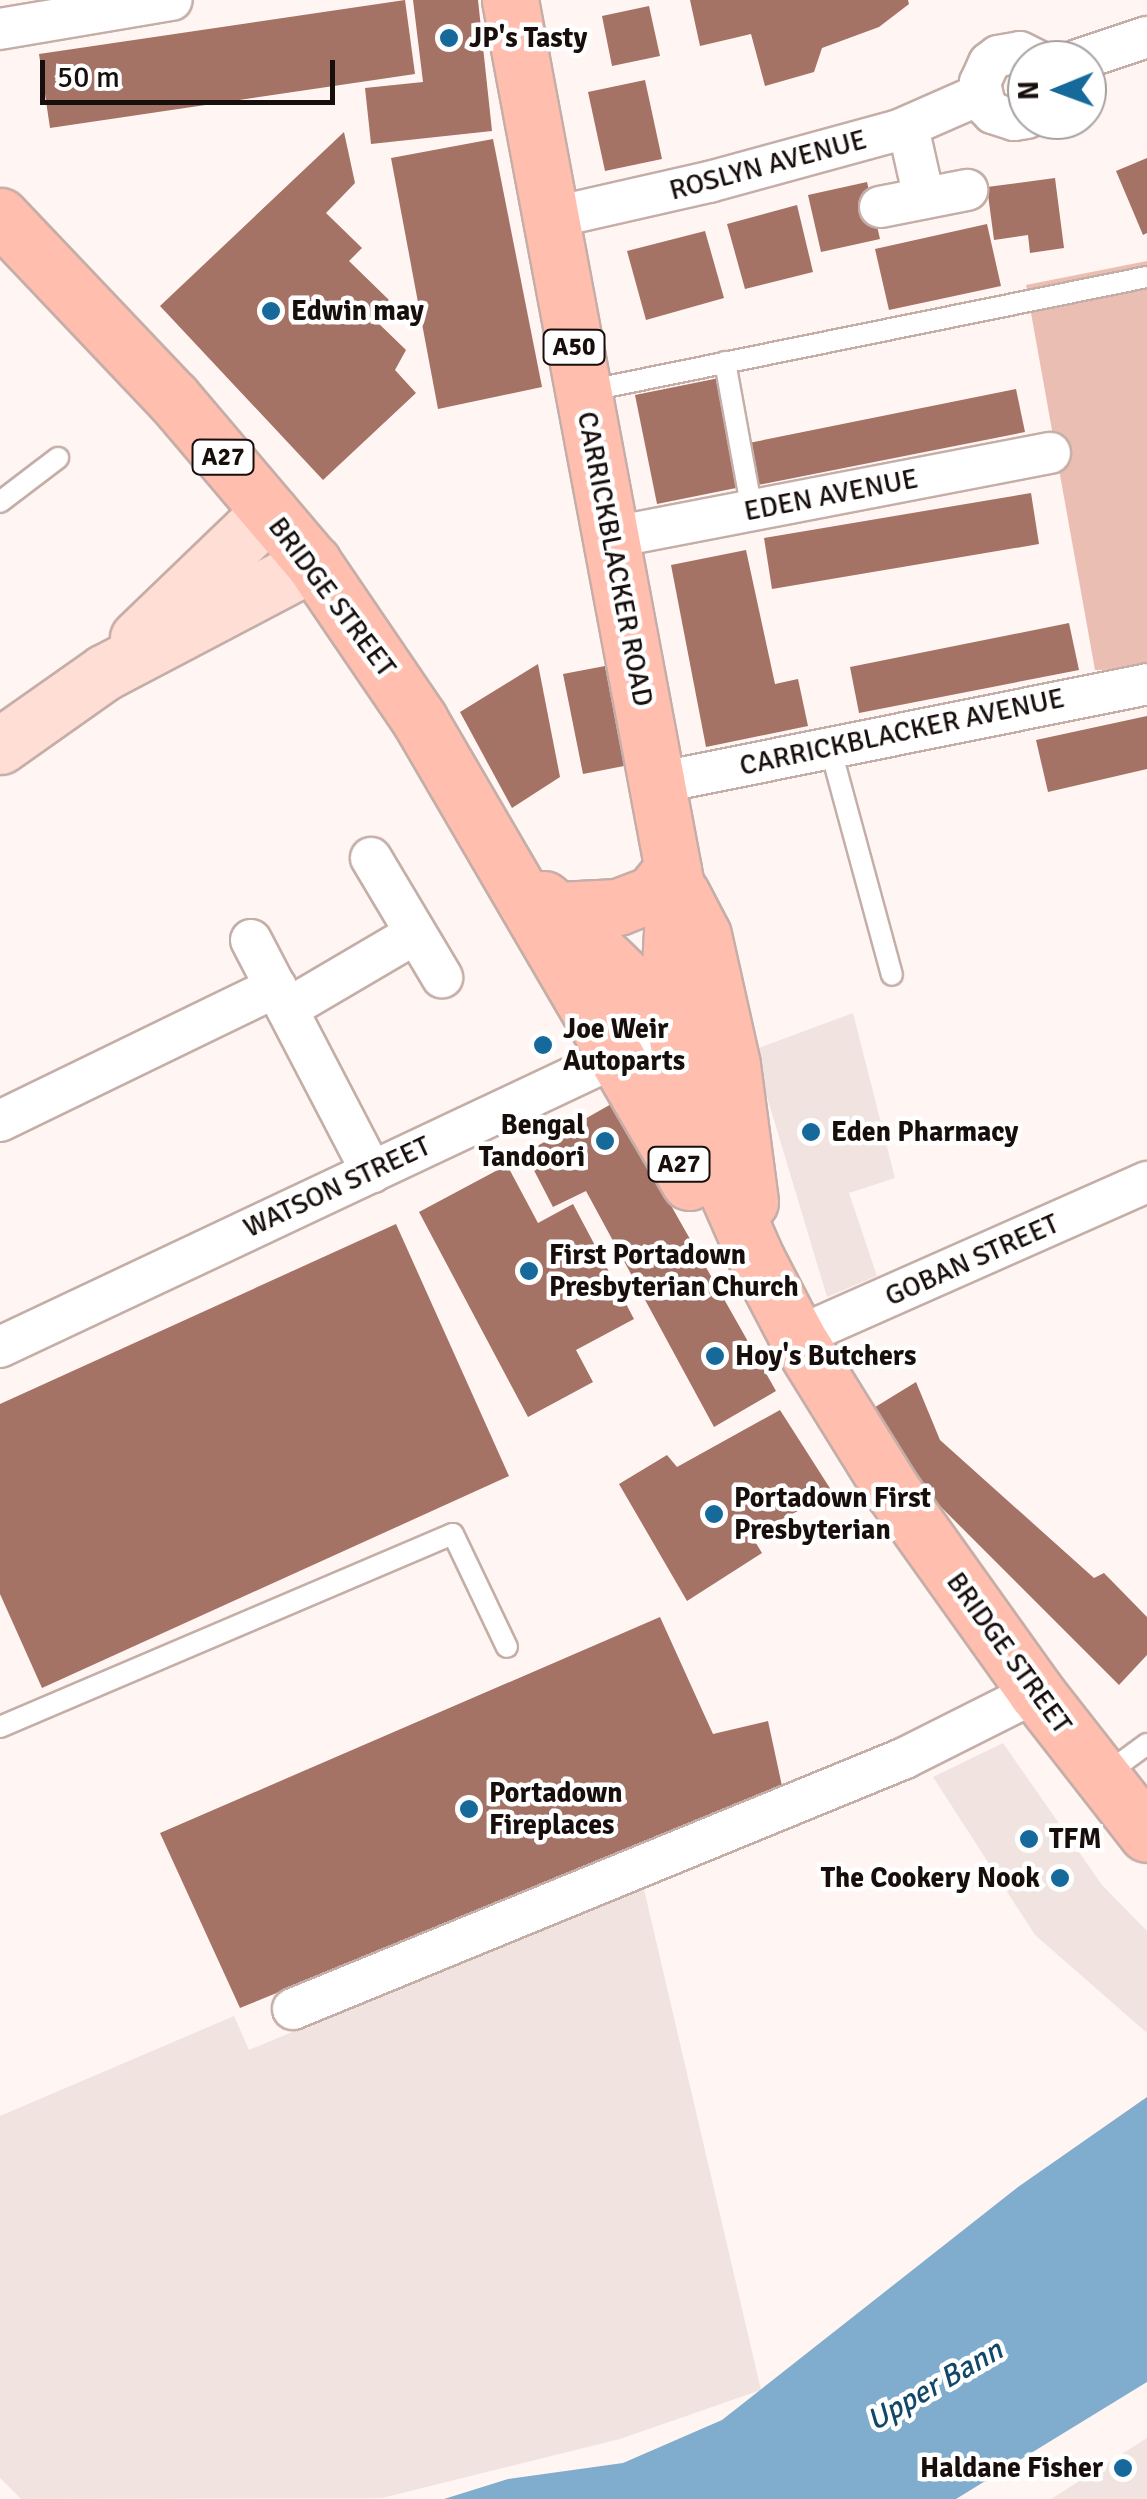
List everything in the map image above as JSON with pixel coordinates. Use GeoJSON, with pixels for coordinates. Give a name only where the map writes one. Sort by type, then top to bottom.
{"type":"FeatureCollection","features":[{"type":"Feature","properties":{"kind":"main road","name":"CARRICKBLACKER ROAD"},"geometry":{"type":"LineString","coordinates":[[510,0],[674,875],[670,964],[676,1030]]}},
{"type":"Feature","properties":{"kind":"main road","name":"BRIDGE STREET"},"geometry":{"type":"LineString","coordinates":[[0,216],[173,398],[313,563],[419,719],[701,1202],[757,1260]]}},
{"type":"Feature","properties":{"kind":"main road","name":"BRIDGE STREET"},"geometry":{"type":"LineString","coordinates":[[506,871],[558,910],[676,1030],[732,1065],[757,1260]]}},
{"type":"Feature","properties":{"kind":"main road","name":"CARRICKBLACKER ROAD"},"geometry":{"type":"LineString","coordinates":[[674,875],[702,936],[732,1065]]}},
{"type":"Feature","properties":{"kind":"main road"},"geometry":{"type":"LineString","coordinates":[[558,910],[618,907],[652,894],[674,875]]}},
{"type":"Feature","properties":{"kind":"main road","name":"BRIDGE STREET"},"geometry":{"type":"LineString","coordinates":[[676,1030],[690,1110],[757,1260],[797,1337],[892,1490],[1036,1692],[1147,1834]]}},
{"type":"Feature","properties":{"kind":"street"},"geometry":{"type":"LineString","coordinates":[[0,29],[172,0]]}},
{"type":"Feature","properties":{"kind":"street"},"geometry":{"type":"LineString","coordinates":[[1107,50],[1147,36]]}},
{"type":"Feature","properties":{"kind":"street"},"geometry":{"type":"LineString","coordinates":[[1007,54],[998,56],[983,72],[981,94],[985,104],[1007,119]]}},
{"type":"Feature","properties":{"kind":"street","name":"ROSLYN AVENUE"},"geometry":{"type":"LineString","coordinates":[[550,218],[709,182],[908,127],[981,94]]}},
{"type":"Feature","properties":{"kind":"street"},"geometry":{"type":"LineString","coordinates":[[908,127],[924,198]]}},
{"type":"Feature","properties":{"kind":"street"},"geometry":{"type":"LineString","coordinates":[[880,208],[967,190]]}},
{"type":"Feature","properties":{"kind":"street","name":"EDEN AVENUE"},"geometry":{"type":"LineString","coordinates":[[612,537],[1050,453]]}},
{"type":"Feature","properties":{"kind":"street"},"geometry":{"type":"LineString","coordinates":[[104,672],[268,512]]}},
{"type":"Feature","properties":{"kind":"street"},"geometry":{"type":"LineString","coordinates":[[0,746],[104,672],[313,563]]}},
{"type":"Feature","properties":{"kind":"street","name":"CARRICKBLACKER AVENUE"},"geometry":{"type":"LineString","coordinates":[[658,782],[1147,684]]}},
{"type":"Feature","properties":{"kind":"street"},"geometry":{"type":"LineString","coordinates":[[371,858],[442,977]]}},
{"type":"Feature","properties":{"kind":"street"},"geometry":{"type":"LineString","coordinates":[[0,1120],[282,998],[415,934]]}},
{"type":"Feature","properties":{"kind":"street"},"geometry":{"type":"LineString","coordinates":[[251,940],[372,1172]]}},
{"type":"Feature","properties":{"kind":"street","name":"WATSON STREET"},"geometry":{"type":"LineString","coordinates":[[0,1347],[676,1030]]}},
{"type":"Feature","properties":{"kind":"street","name":"GOBAN STREET"},"geometry":{"type":"LineString","coordinates":[[797,1337],[1147,1182]]}},
{"type":"Feature","properties":{"kind":"street"},"geometry":{"type":"LineString","coordinates":[[293,2010],[888,1765],[1036,1692]]}},
{"type":"Feature","properties":{"kind":"lane"},"geometry":{"type":"LineString","coordinates":[[582,392],[1147,277]]}},
{"type":"Feature","properties":{"kind":"lane"},"geometry":{"type":"LineString","coordinates":[[725,362],[752,510]]}},
{"type":"Feature","properties":{"kind":"lane"},"geometry":{"type":"LineString","coordinates":[[0,502],[58,458]]}},
{"type":"Feature","properties":{"kind":"lane"},"geometry":{"type":"LineString","coordinates":[[830,748],[892,975]]}},
{"type":"Feature","properties":{"kind":"lane"},"geometry":{"type":"LineString","coordinates":[[0,1728],[453,1534],[507,1647]]}},
{"type":"Feature","properties":{"kind":"lane"},"geometry":{"type":"LineString","coordinates":[[1101,1778],[1147,1744]]}},
{"type":"Feature","properties":{"kind":"shaded area"},"geometry":{"type":"Polygon","coordinates":[[[1147,261],[1147,669],[1095,670],[1026,285],[1147,261]]]}},
{"type":"Feature","properties":{"kind":"shaded area"},"geometry":{"type":"Polygon","coordinates":[[[853,1013],[895,1178],[849,1193],[877,1276],[827,1297],[753,1050],[853,1013]]]}},
{"type":"Feature","properties":{"kind":"shaded area"},"geometry":{"type":"Polygon","coordinates":[[[1003,1743],[1102,1885],[1147,1931],[1147,2033],[1035,1935],[933,1777],[1003,1743]]]}},
{"type":"Feature","properties":{"kind":"shaded area"},"geometry":{"type":"Polygon","coordinates":[[[643,1885],[761,2390],[620,2439],[382,2498],[21,2499],[0,2478],[0,2116],[234,2016],[249,2050],[643,1885]]]}},
{"type":"Feature","properties":{"kind":"shaded area","name":"Haldane Fisher"},"geometry":{"type":"Polygon","coordinates":[[[1147,2438],[1147,2499],[1051,2499],[1147,2438]]]}},
{"type":"Feature","properties":{"kind":"water","name":"Upper Bann"},"geometry":{"type":"Polygon","coordinates":[[[1147,2097],[1147,2382],[956,2499],[444,2499],[508,2479],[623,2463],[722,2420],[1018,2187],[1147,2097]]]}},
{"type":"Feature","properties":{"kind":"building"},"geometry":{"type":"Polygon","coordinates":[[[405,0],[415,74],[50,128],[39,54],[405,0]]]}},
{"type":"Feature","properties":{"kind":"building"},"geometry":{"type":"Polygon","coordinates":[[[413,0],[478,0],[492,131],[371,144],[365,88],[423,82],[413,0]]]}},
{"type":"Feature","properties":{"kind":"building"},"geometry":{"type":"Polygon","coordinates":[[[690,0],[908,0],[909,4],[879,27],[822,48],[814,72],[765,86],[751,34],[700,46],[690,0]]]}},
{"type":"Feature","properties":{"kind":"building"},"geometry":{"type":"Polygon","coordinates":[[[649,6],[660,56],[612,66],[602,16],[649,6]]]}},
{"type":"Feature","properties":{"kind":"building"},"geometry":{"type":"Polygon","coordinates":[[[645,80],[662,159],[605,171],[588,92],[645,80]]]}},
{"type":"Feature","properties":{"kind":"building","name":"Edwin may"},"geometry":{"type":"Polygon","coordinates":[[[344,132],[355,183],[326,213],[362,248],[349,261],[389,300],[372,317],[406,350],[395,370],[416,393],[323,480],[160,306],[344,132]]]}},
{"type":"Feature","properties":{"kind":"building"},"geometry":{"type":"Polygon","coordinates":[[[493,139],[542,387],[438,409],[391,158],[493,139]]]}},
{"type":"Feature","properties":{"kind":"building"},"geometry":{"type":"Polygon","coordinates":[[[1147,158],[1147,233],[1143,235],[1116,171],[1147,158]]]}},
{"type":"Feature","properties":{"kind":"building"},"geometry":{"type":"Polygon","coordinates":[[[1055,178],[1064,248],[1030,253],[1028,235],[994,240],[987,187],[1055,178]]]}},
{"type":"Feature","properties":{"kind":"building"},"geometry":{"type":"Polygon","coordinates":[[[867,182],[880,239],[821,252],[808,195],[867,182]]]}},
{"type":"Feature","properties":{"kind":"building"},"geometry":{"type":"Polygon","coordinates":[[[797,205],[813,272],[745,289],[727,224],[797,205]]]}},
{"type":"Feature","properties":{"kind":"building"},"geometry":{"type":"Polygon","coordinates":[[[987,224],[1001,286],[889,310],[875,249],[987,224]]]}},
{"type":"Feature","properties":{"kind":"building"},"geometry":{"type":"Polygon","coordinates":[[[705,231],[724,298],[646,320],[627,251],[705,231]]]}},
{"type":"Feature","properties":{"kind":"building"},"geometry":{"type":"Polygon","coordinates":[[[719,378],[741,487],[657,504],[635,395],[719,378]]]}},
{"type":"Feature","properties":{"kind":"building"},"geometry":{"type":"Polygon","coordinates":[[[1016,389],[1025,432],[758,485],[749,443],[1016,389]]]}},
{"type":"Feature","properties":{"kind":"building"},"geometry":{"type":"Polygon","coordinates":[[[1031,493],[1039,544],[772,589],[764,538],[1031,493]]]}},
{"type":"Feature","properties":{"kind":"building"},"geometry":{"type":"Polygon","coordinates":[[[746,550],[775,684],[798,679],[808,726],[706,747],[671,565],[746,550]]]}},
{"type":"Feature","properties":{"kind":"building"},"geometry":{"type":"Polygon","coordinates":[[[1069,623],[1079,670],[859,713],[850,667],[1069,623]]]}},
{"type":"Feature","properties":{"kind":"building"},"geometry":{"type":"Polygon","coordinates":[[[538,664],[560,777],[512,808],[460,712],[538,664]]]}},
{"type":"Feature","properties":{"kind":"building"},"geometry":{"type":"Polygon","coordinates":[[[605,666],[624,766],[583,774],[563,674],[605,666]]]}},
{"type":"Feature","properties":{"kind":"building"},"geometry":{"type":"Polygon","coordinates":[[[1147,716],[1147,769],[1048,792],[1036,740],[1147,716]]]}},
{"type":"Feature","properties":{"kind":"building"},"geometry":{"type":"Polygon","coordinates":[[[613,1103],[776,1391],[714,1427],[586,1191],[553,1207],[525,1153],[613,1103]]]}},
{"type":"Feature","properties":{"kind":"building","name":"First Portadown Presbyterian Church"},"geometry":{"type":"Polygon","coordinates":[[[507,1165],[538,1223],[573,1204],[634,1319],[576,1350],[593,1382],[528,1417],[419,1212],[507,1165]]]}},
{"type":"Feature","properties":{"kind":"building"},"geometry":{"type":"Polygon","coordinates":[[[396,1224],[509,1476],[42,1688],[0,1594],[0,1404],[396,1224]]]}},
{"type":"Feature","properties":{"kind":"building"},"geometry":{"type":"Polygon","coordinates":[[[916,1382],[940,1440],[1094,1578],[1104,1573],[1147,1617],[1147,1655],[1119,1685],[899,1465],[872,1409],[916,1382]]]}},
{"type":"Feature","properties":{"kind":"building","name":"Portadown First Presbyterian"},"geometry":{"type":"Polygon","coordinates":[[[780,1410],[833,1493],[751,1535],[762,1553],[687,1601],[619,1484],[667,1455],[677,1467],[780,1410]]]}},
{"type":"Feature","properties":{"kind":"building","name":"Portadown Fireplaces"},"geometry":{"type":"Polygon","coordinates":[[[660,1617],[713,1734],[768,1721],[782,1786],[240,2008],[160,1833],[660,1617]]]}},
{"type":"Feature","properties":{"kind":"place","name":"JP's Tasty"},"geometry":{"type":"Point","coordinates":[449,38]}},
{"type":"Feature","properties":{"kind":"place","name":"Edwin may"},"geometry":{"type":"Point","coordinates":[271,311]}},
{"type":"Feature","properties":{"kind":"place","name":"Joe Weir Autoparts"},"geometry":{"type":"Point","coordinates":[543,1045]}},
{"type":"Feature","properties":{"kind":"place","name":"Eden Pharmacy"},"geometry":{"type":"Point","coordinates":[811,1132]}},
{"type":"Feature","properties":{"kind":"place","name":"Bengal Tandoori"},"geometry":{"type":"Point","coordinates":[605,1141]}},
{"type":"Feature","properties":{"kind":"place","name":"First Portadown Presbyterian Church"},"geometry":{"type":"Point","coordinates":[529,1271]}},
{"type":"Feature","properties":{"kind":"place","name":"Hoy's Butchers"},"geometry":{"type":"Point","coordinates":[715,1356]}},
{"type":"Feature","properties":{"kind":"place","name":"Portadown First Presbyterian"},"geometry":{"type":"Point","coordinates":[714,1514]}},
{"type":"Feature","properties":{"kind":"place","name":"Portadown Fireplaces"},"geometry":{"type":"Point","coordinates":[469,1809]}},
{"type":"Feature","properties":{"kind":"place","name":"TFM"},"geometry":{"type":"Point","coordinates":[1029,1839]}},
{"type":"Feature","properties":{"kind":"place","name":"The Cookery Nook"},"geometry":{"type":"Point","coordinates":[1060,1878]}},
{"type":"Feature","properties":{"kind":"place","name":"Haldane Fisher"},"geometry":{"type":"Point","coordinates":[1123,2468]}}]}
